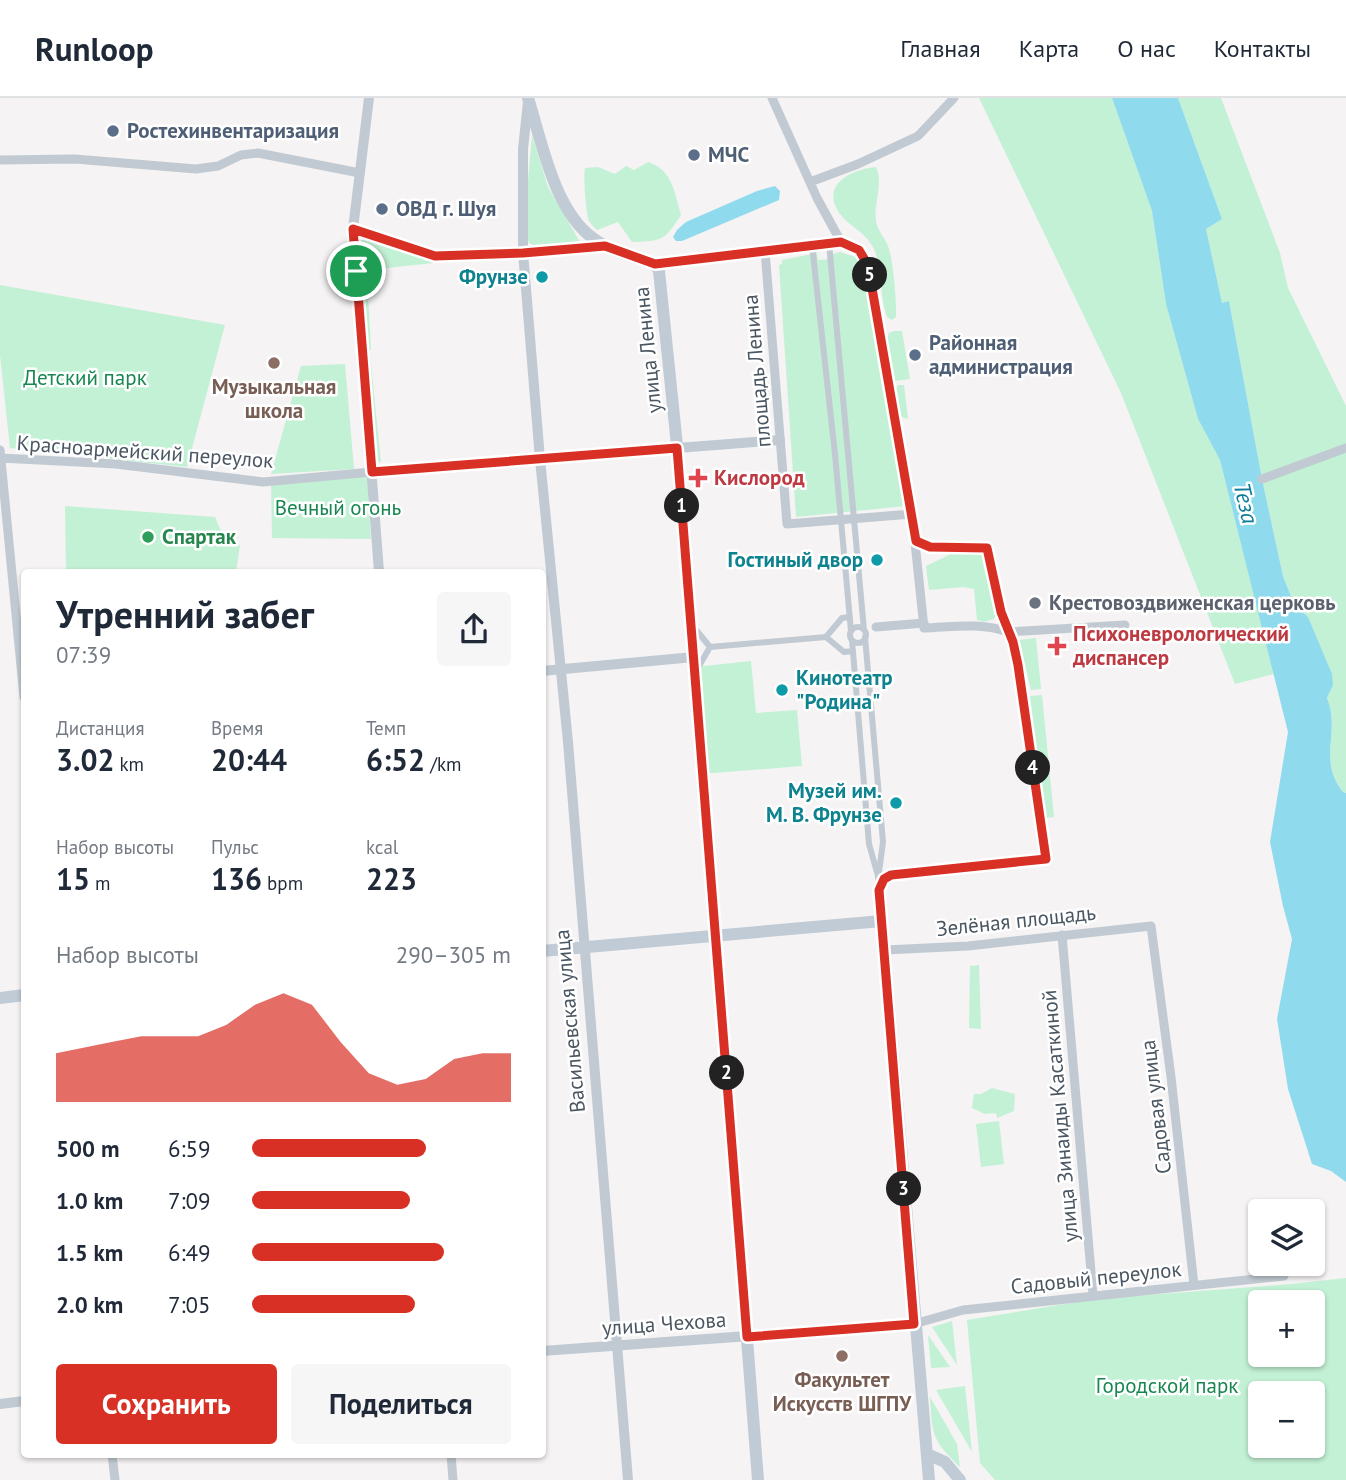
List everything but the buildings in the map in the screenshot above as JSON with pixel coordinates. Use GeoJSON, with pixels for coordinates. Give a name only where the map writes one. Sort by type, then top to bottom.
{"type":"FeatureCollection","features":[{"type":"Feature","properties":{"kind":"main road"},"geometry":{"type":"LineString","coordinates":[[528,99],[566,208],[585,232],[605,246],[655,264]]}},
{"type":"Feature","properties":{"kind":"main road","name":"улица Ленина"},"geometry":{"type":"LineString","coordinates":[[655,264],[659,271],[697,662],[701,774],[758,1480]]}},
{"type":"Feature","properties":{"kind":"main road"},"geometry":{"type":"LineString","coordinates":[[546,951],[882,921],[929,1480]]}},
{"type":"Feature","properties":{"kind":"main road"},"geometry":{"type":"LineString","coordinates":[[0,998],[21,995]]}},
{"type":"Feature","properties":{"kind":"main road"},"geometry":{"type":"LineString","coordinates":[[927,1454],[945,1462],[960,1480]]}},
{"type":"Feature","properties":{"kind":"street"},"geometry":{"type":"LineString","coordinates":[[369,98],[353,229],[379,569]]}},
{"type":"Feature","properties":{"kind":"street"},"geometry":{"type":"LineString","coordinates":[[772,98],[841,242]]}},
{"type":"Feature","properties":{"kind":"street"},"geometry":{"type":"LineString","coordinates":[[810,182],[858,164],[918,136],[954,98]]}},
{"type":"Feature","properties":{"kind":"street","name":"Васильевская улица"},"geometry":{"type":"LineString","coordinates":[[528,99],[523,149],[523,253],[561,669],[628,1480]]}},
{"type":"Feature","properties":{"kind":"street"},"geometry":{"type":"LineString","coordinates":[[0,160],[75,159],[196,169],[218,166],[241,155],[258,153],[360,173]]}},
{"type":"Feature","properties":{"kind":"street"},"geometry":{"type":"LineString","coordinates":[[353,229],[435,256],[523,253],[605,246]]}},
{"type":"Feature","properties":{"kind":"street"},"geometry":{"type":"LineString","coordinates":[[655,264],[841,242],[859,250],[868,265],[912,514],[924,625]]}},
{"type":"Feature","properties":{"kind":"street"},"geometry":{"type":"LineString","coordinates":[[829,243],[883,842],[878,876]]}},
{"type":"Feature","properties":{"kind":"street"},"geometry":{"type":"LineString","coordinates":[[812,245],[841,520],[869,844],[878,876],[882,921]]}},
{"type":"Feature","properties":{"kind":"street","name":"площадь Ленина"},"geometry":{"type":"LineString","coordinates":[[765,251],[787,524],[912,514]]}},
{"type":"Feature","properties":{"kind":"street"},"geometry":{"type":"LineString","coordinates":[[372,472],[780,440]]}},
{"type":"Feature","properties":{"kind":"street"},"geometry":{"type":"LineString","coordinates":[[1262,479],[1346,448]]}},
{"type":"Feature","properties":{"kind":"street"},"geometry":{"type":"LineString","coordinates":[[0,450],[21,667]]}},
{"type":"Feature","properties":{"kind":"street","name":"Красноармейский переулок"},"geometry":{"type":"LineString","coordinates":[[0,458],[116,464],[263,482],[372,472]]}},
{"type":"Feature","properties":{"kind":"street"},"geometry":{"type":"LineString","coordinates":[[879,890],[884,879],[891,875],[1046,859],[1018,665],[1013,642],[1001,612],[987,548],[930,547],[916,541]]}},
{"type":"Feature","properties":{"kind":"street"},"geometry":{"type":"LineString","coordinates":[[826,637],[842,618],[850,617]]}},
{"type":"Feature","properties":{"kind":"street"},"geometry":{"type":"LineString","coordinates":[[876,627],[979,625],[993,626],[1008,632],[1125,625]]}},
{"type":"Feature","properties":{"kind":"street"},"geometry":{"type":"LineString","coordinates":[[851,631],[858,627],[865,634]]}},
{"type":"Feature","properties":{"kind":"street"},"geometry":{"type":"LineString","coordinates":[[697,631],[710,647]]}},
{"type":"Feature","properties":{"kind":"street"},"geometry":{"type":"LineString","coordinates":[[852,640],[859,642],[865,634]]}},
{"type":"Feature","properties":{"kind":"street"},"geometry":{"type":"LineString","coordinates":[[546,671],[697,662],[710,647],[826,637],[844,652],[853,651]]}},
{"type":"Feature","properties":{"kind":"street","name":"Зелёная площадь"},"geometry":{"type":"LineString","coordinates":[[885,950],[968,946],[1151,926]]}},
{"type":"Feature","properties":{"kind":"street","name":"Садовая улица"},"geometry":{"type":"LineString","coordinates":[[1151,926],[1194,1285]]}},
{"type":"Feature","properties":{"kind":"street","name":"улица Зинаиды Касаткиной"},"geometry":{"type":"LineString","coordinates":[[1062,935],[1093,1295]]}},
{"type":"Feature","properties":{"kind":"street","name":"Садовый переулок"},"geometry":{"type":"LineString","coordinates":[[914,1324],[963,1310],[1284,1276]]}},
{"type":"Feature","properties":{"kind":"street","name":"улица Чехова"},"geometry":{"type":"LineString","coordinates":[[546,1350],[914,1324]]}},
{"type":"Feature","properties":{"kind":"street"},"geometry":{"type":"LineString","coordinates":[[0,1404],[21,1401]]}},
{"type":"Feature","properties":{"kind":"street"},"geometry":{"type":"LineString","coordinates":[[112,1458],[115,1480]]}},
{"type":"Feature","properties":{"kind":"street"},"geometry":{"type":"LineString","coordinates":[[451,1458],[453,1480]]}},
{"type":"Feature","properties":{"kind":"green space"},"geometry":{"type":"Polygon","coordinates":[[[979,98],[1112,98],[1152,211],[1166,304],[1198,419],[1220,460],[1274,674],[1235,684],[1121,393],[979,98]]]}},
{"type":"Feature","properties":{"kind":"green space"},"geometry":{"type":"Polygon","coordinates":[[[1178,98],[1221,98],[1280,253],[1288,288],[1346,406],[1346,793],[1335,780],[1330,757],[1332,723],[1327,698],[1333,685],[1308,617],[1294,604],[1283,576],[1229,301],[1222,303],[1206,229],[1222,219],[1178,98]]]}},
{"type":"Feature","properties":{"kind":"green space"},"geometry":{"type":"Polygon","coordinates":[[[532,135],[548,187],[580,242],[529,243],[524,227],[532,135]]]}},
{"type":"Feature","properties":{"kind":"green space"},"geometry":{"type":"Polygon","coordinates":[[[648,162],[663,170],[674,190],[681,215],[671,230],[657,240],[632,242],[618,222],[597,230],[588,217],[585,168],[598,167],[615,174],[626,166],[634,170],[648,162]]]}},
{"type":"Feature","properties":{"kind":"green space"},"geometry":{"type":"Polygon","coordinates":[[[876,167],[879,187],[876,221],[890,252],[894,281],[896,317],[892,320],[887,317],[874,249],[840,214],[833,195],[841,180],[857,171],[876,167]]]}},
{"type":"Feature","properties":{"kind":"green space"},"geometry":{"type":"Polygon","coordinates":[[[359,239],[423,257],[433,263],[360,271],[359,239]]]}},
{"type":"Feature","properties":{"kind":"green space"},"geometry":{"type":"Polygon","coordinates":[[[840,252],[861,259],[906,506],[796,517],[779,265],[782,260],[817,253],[818,260],[833,259],[833,254],[840,252]]]}},
{"type":"Feature","properties":{"kind":"green space"},"geometry":{"type":"Polygon","coordinates":[[[367,274],[371,350],[365,351],[360,275],[367,274]]]}},
{"type":"Feature","properties":{"kind":"green space","name":"Детский парк"},"geometry":{"type":"Polygon","coordinates":[[[0,285],[225,325],[187,467],[10,448],[0,355],[0,285]]]}},
{"type":"Feature","properties":{"kind":"green space"},"geometry":{"type":"Polygon","coordinates":[[[902,331],[910,379],[895,381],[891,377],[886,341],[889,333],[902,331]]]}},
{"type":"Feature","properties":{"kind":"green space"},"geometry":{"type":"Polygon","coordinates":[[[370,355],[381,462],[374,461],[365,356],[370,355]]]}},
{"type":"Feature","properties":{"kind":"green space"},"geometry":{"type":"Polygon","coordinates":[[[345,364],[354,469],[271,474],[301,366],[345,364]]]}},
{"type":"Feature","properties":{"kind":"green space"},"geometry":{"type":"Polygon","coordinates":[[[898,385],[904,385],[908,419],[898,416],[894,392],[898,385]]]}},
{"type":"Feature","properties":{"kind":"green space","name":"Вечный огонь"},"geometry":{"type":"Polygon","coordinates":[[[367,474],[371,539],[272,538],[271,483],[367,474]]]}},
{"type":"Feature","properties":{"kind":"green space","name":"Спартак"},"geometry":{"type":"Polygon","coordinates":[[[65,506],[215,517],[220,529],[240,545],[236,569],[66,569],[65,506]]]}},
{"type":"Feature","properties":{"kind":"green space"},"geometry":{"type":"Polygon","coordinates":[[[978,553],[989,558],[997,613],[994,619],[983,622],[977,620],[974,589],[963,587],[929,590],[926,566],[951,554],[978,553]]]}},
{"type":"Feature","properties":{"kind":"green space"},"geometry":{"type":"Polygon","coordinates":[[[1036,638],[1041,689],[1031,690],[1019,640],[1036,638]]]}},
{"type":"Feature","properties":{"kind":"green space"},"geometry":{"type":"Polygon","coordinates":[[[751,661],[756,713],[797,710],[802,766],[701,774],[695,667],[751,661]]]}},
{"type":"Feature","properties":{"kind":"green space"},"geometry":{"type":"Polygon","coordinates":[[[1042,695],[1054,817],[1045,818],[1030,696],[1042,695]]]}},
{"type":"Feature","properties":{"kind":"green space"},"geometry":{"type":"Polygon","coordinates":[[[979,965],[981,1029],[969,1028],[970,966],[979,965]]]}},
{"type":"Feature","properties":{"kind":"green space"},"geometry":{"type":"Polygon","coordinates":[[[992,1088],[1015,1094],[1014,1111],[997,1118],[996,1113],[985,1114],[972,1108],[974,1094],[981,1094],[992,1088]]]}},
{"type":"Feature","properties":{"kind":"green space"},"geometry":{"type":"Polygon","coordinates":[[[999,1121],[1004,1164],[981,1167],[976,1124],[999,1121]]]}},
{"type":"Feature","properties":{"kind":"green space","name":"Городской парк"},"geometry":{"type":"Polygon","coordinates":[[[1346,1278],[1346,1480],[995,1480],[980,1463],[967,1320],[1095,1299],[1346,1278]]]}},
{"type":"Feature","properties":{"kind":"green space"},"geometry":{"type":"Polygon","coordinates":[[[952,1321],[957,1365],[932,1327],[952,1321]]]}},
{"type":"Feature","properties":{"kind":"green space"},"geometry":{"type":"Polygon","coordinates":[[[928,1335],[950,1367],[931,1368],[928,1335]]]}},
{"type":"Feature","properties":{"kind":"green space"},"geometry":{"type":"Polygon","coordinates":[[[965,1386],[972,1452],[936,1390],[965,1386]]]}},
{"type":"Feature","properties":{"kind":"green space"},"geometry":{"type":"Polygon","coordinates":[[[930,1397],[957,1444],[960,1467],[935,1436],[930,1397]]]}},
{"type":"Feature","properties":{"kind":"water","name":"Теза"},"geometry":{"type":"Polygon","coordinates":[[[1112,98],[1178,98],[1222,219],[1206,229],[1222,303],[1229,301],[1283,576],[1294,604],[1308,617],[1332,674],[1333,685],[1327,698],[1332,723],[1330,757],[1335,780],[1346,793],[1346,1182],[1331,1171],[1312,1164],[1288,1089],[1277,1019],[1292,939],[1270,842],[1288,732],[1220,460],[1198,419],[1166,304],[1152,211],[1112,98]]]}},
{"type":"Feature","properties":{"kind":"water"},"geometry":{"type":"Polygon","coordinates":[[[775,186],[780,191],[779,200],[682,241],[676,241],[673,237],[686,222],[757,191],[775,186]]]}},
{"type":"Feature","properties":{"kind":"place","name":"Ростехинвентаризация"},"geometry":{"type":"Point","coordinates":[113,131]}},
{"type":"Feature","properties":{"kind":"place","name":"МЧС"},"geometry":{"type":"Point","coordinates":[694,155]}},
{"type":"Feature","properties":{"kind":"place","name":"ОВД г. Шуя"},"geometry":{"type":"Point","coordinates":[382,209]}},
{"type":"Feature","properties":{"kind":"place","name":"Фрунзе"},"geometry":{"type":"Point","coordinates":[542,277]}},
{"type":"Feature","properties":{"kind":"place","name":"Районная администрация"},"geometry":{"type":"Point","coordinates":[915,355]}},
{"type":"Feature","properties":{"kind":"place","name":"Музыкальная школа"},"geometry":{"type":"Point","coordinates":[274,363]}},
{"type":"Feature","properties":{"kind":"place","name":"Кислород"},"geometry":{"type":"Point","coordinates":[698,478]}},
{"type":"Feature","properties":{"kind":"place","name":"Спартак"},"geometry":{"type":"Point","coordinates":[148,537]}},
{"type":"Feature","properties":{"kind":"place","name":"Гостиный двор"},"geometry":{"type":"Point","coordinates":[877,560]}},
{"type":"Feature","properties":{"kind":"place","name":"Крестовоздвиженская церковь"},"geometry":{"type":"Point","coordinates":[1035,603]}},
{"type":"Feature","properties":{"kind":"place","name":"Психоневрологический диспансер"},"geometry":{"type":"Point","coordinates":[1057,646]}},
{"type":"Feature","properties":{"kind":"place","name":"Кинотеатр \"Родина\""},"geometry":{"type":"Point","coordinates":[782,690]}},
{"type":"Feature","properties":{"kind":"place","name":"Музей им. М. В. Фрунзе"},"geometry":{"type":"Point","coordinates":[896,803]}},
{"type":"Feature","properties":{"kind":"place","name":"Факультет Искусств ШГПУ"},"geometry":{"type":"Point","coordinates":[842,1356]}},
{"type":"Feature","properties":{"kind":"route"},"geometry":{"type":"LineString","coordinates":[[353,229],[435,256],[523,253],[605,246],[655,264],[841,242],[859,250],[868,265],[916,541],[930,547],[987,548],[1001,612],[1013,642],[1018,665],[1046,859],[891,875],[884,879],[879,890],[914,1324],[747,1337],[677,448],[372,472],[356,271],[353,229]]}}]}
